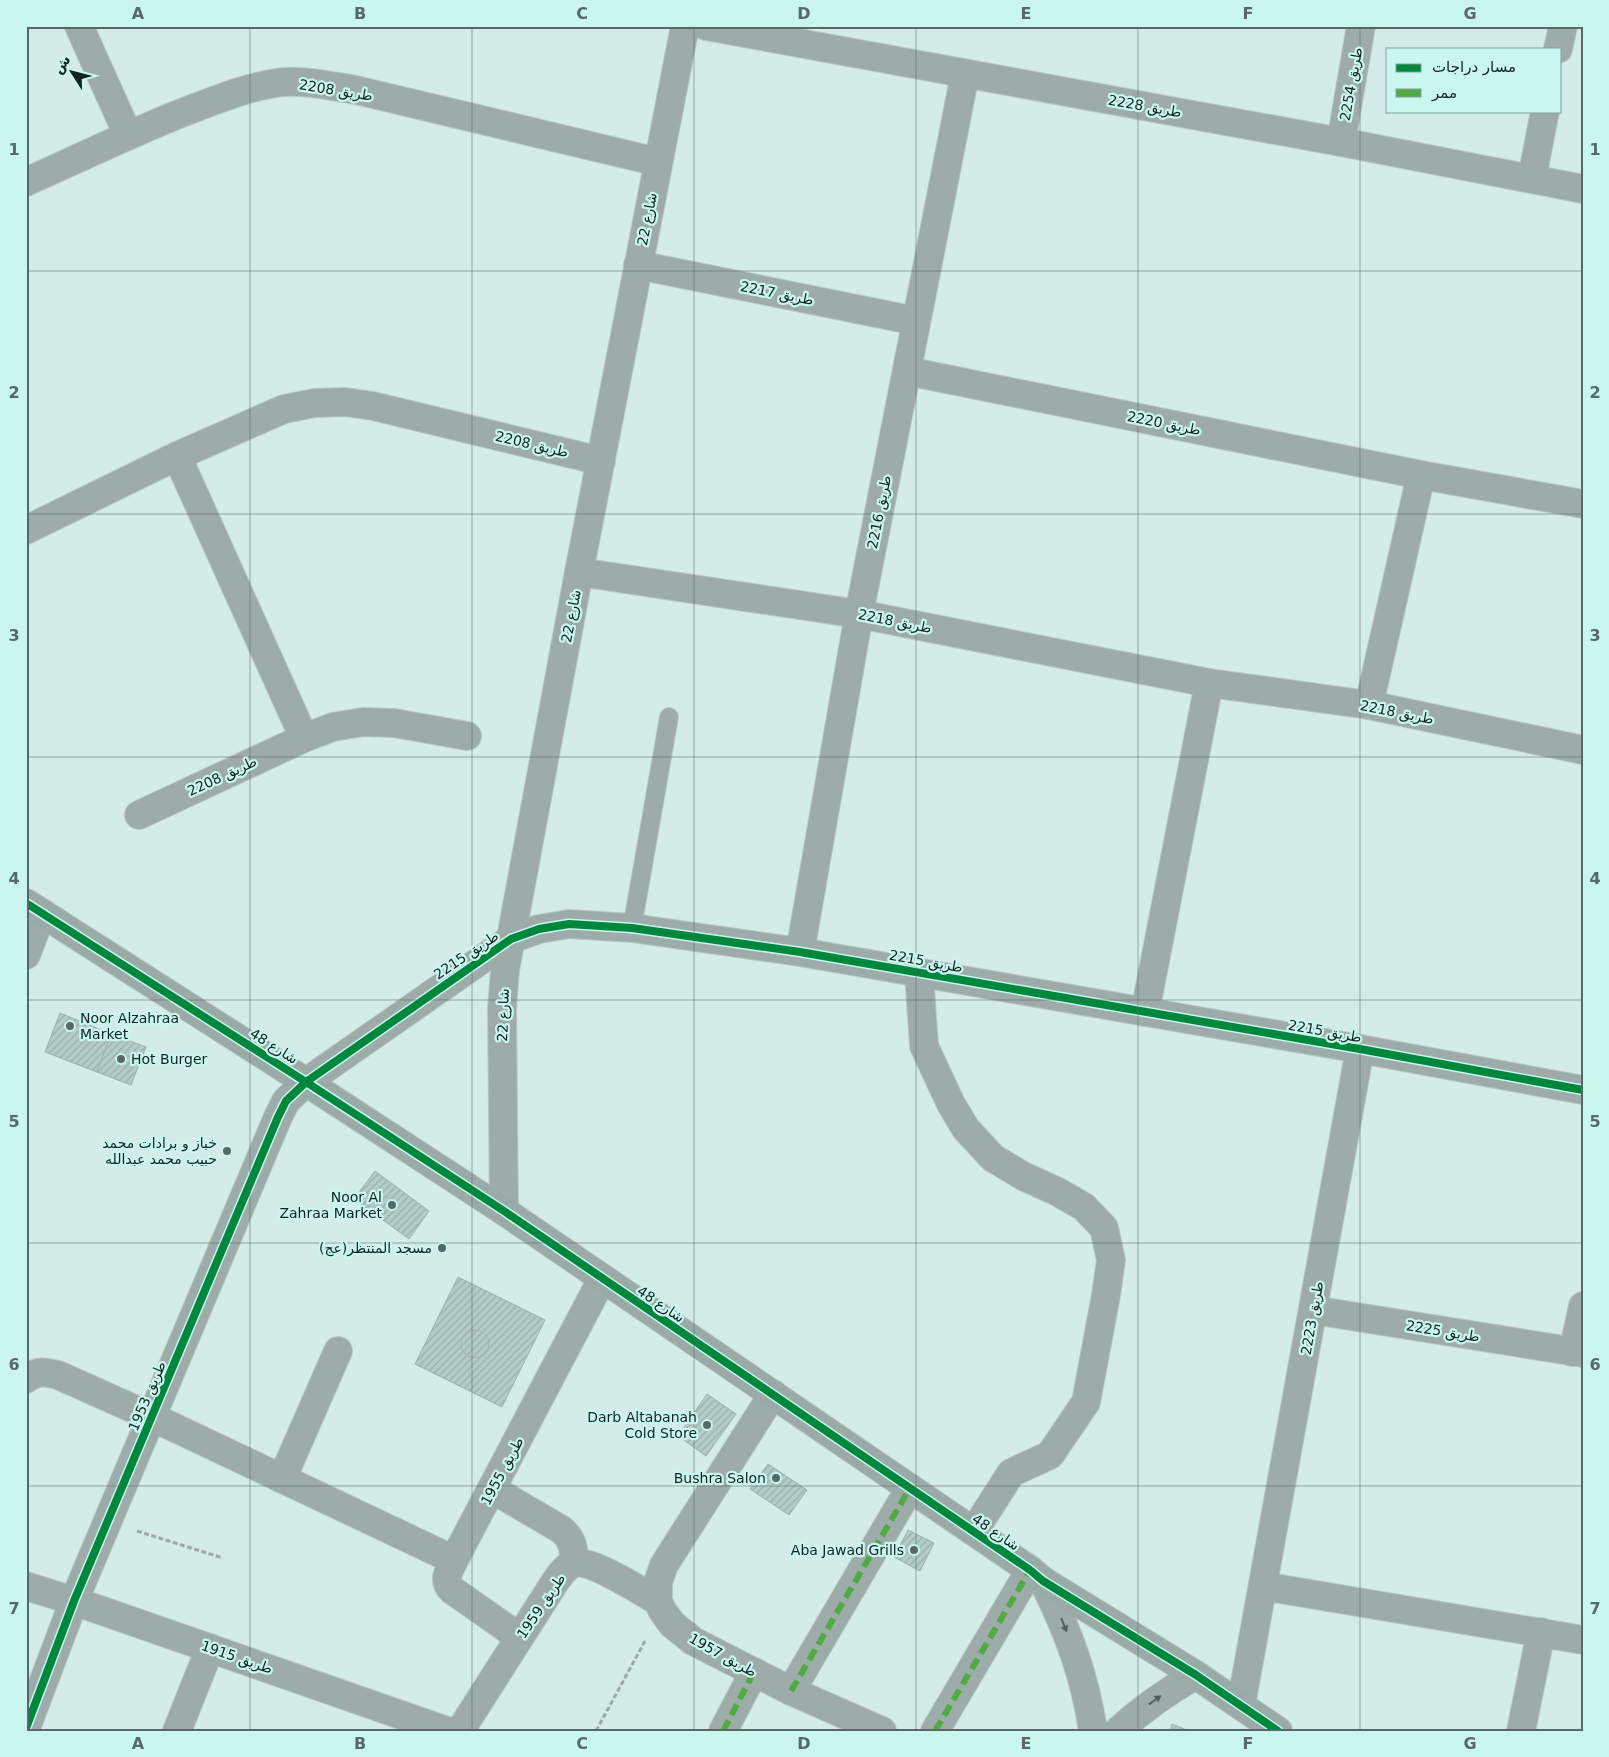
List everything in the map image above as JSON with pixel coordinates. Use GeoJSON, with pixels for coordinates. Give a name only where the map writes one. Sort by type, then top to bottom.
{"type":"FeatureCollection","features":[{"type":"Feature","properties":{"kind":"street"},"geometry":{"type":"LineString","coordinates":[[79,26],[128,135]]}},
{"type":"Feature","properties":{"kind":"street","name":"شارع 22"},"geometry":{"type":"LineString","coordinates":[[504,1211],[502,1009],[505,970],[579,572],[685,26]]}},
{"type":"Feature","properties":{"kind":"street","name":"طريق 2228"},"geometry":{"type":"LineString","coordinates":[[706,26],[1341,142],[1583,189]]}},
{"type":"Feature","properties":{"kind":"street","name":"طريق 2254"},"geometry":{"type":"LineString","coordinates":[[1341,142],[1361,26]]}},
{"type":"Feature","properties":{"kind":"street"},"geometry":{"type":"LineString","coordinates":[[1558,48],[1563,26]]}},
{"type":"Feature","properties":{"kind":"street","name":"طريق 2216"},"geometry":{"type":"LineString","coordinates":[[800,952],[859,614],[966,74]]}},
{"type":"Feature","properties":{"kind":"street","name":"طريق 2208"},"geometry":{"type":"LineString","coordinates":[[26,182],[128,135],[211,102],[245,90],[278,83],[315,83],[365,93],[658,162]]}},
{"type":"Feature","properties":{"kind":"street"},"geometry":{"type":"LineString","coordinates":[[1532,178],[1546,112]]}},
{"type":"Feature","properties":{"kind":"street","name":"طريق 2217"},"geometry":{"type":"LineString","coordinates":[[638,265],[916,320]]}},
{"type":"Feature","properties":{"kind":"street","name":"طريق 2220"},"geometry":{"type":"LineString","coordinates":[[907,371],[1421,475],[1583,504]]}},
{"type":"Feature","properties":{"kind":"street","name":"طريق 2208"},"geometry":{"type":"LineString","coordinates":[[26,530],[177,456],[284,409],[315,403],[345,402],[374,406],[601,461]]}},
{"type":"Feature","properties":{"kind":"street"},"geometry":{"type":"LineString","coordinates":[[177,456],[304,738]]}},
{"type":"Feature","properties":{"kind":"street"},"geometry":{"type":"LineString","coordinates":[[1370,705],[1421,475]]}},
{"type":"Feature","properties":{"kind":"street","name":"طريق 2218"},"geometry":{"type":"LineString","coordinates":[[579,572],[859,614],[1209,683],[1370,705],[1583,750]]}},
{"type":"Feature","properties":{"kind":"street"},"geometry":{"type":"LineString","coordinates":[[1145,1012],[1209,683]]}},
{"type":"Feature","properties":{"kind":"street","name":"طريق 2208"},"geometry":{"type":"LineString","coordinates":[[139,815],[304,738],[332,727],[363,722],[394,723],[467,736]]}},
{"type":"Feature","properties":{"kind":"street"},"geometry":{"type":"LineString","coordinates":[[26,954],[34,908]]}},
{"type":"Feature","properties":{"kind":"street","name":"شارع 48"},"geometry":{"type":"LineString","coordinates":[[34,908],[504,1211],[974,1531],[1037,1576],[1196,1675],[1276,1730]]}},
{"type":"Feature","properties":{"kind":"street","name":"طريق 2215"},"geometry":{"type":"LineString","coordinates":[[306,1082],[511,939],[539,930],[569,924],[632,928],[800,952],[1583,1090]]}},
{"type":"Feature","properties":{"kind":"street"},"geometry":{"type":"LineString","coordinates":[[919,973],[924,1046],[947,1098],[966,1129],[993,1158],[1023,1176],[1058,1192],[1084,1207],[1104,1228],[1111,1260],[1086,1402],[1050,1455],[1011,1474],[974,1531]]}},
{"type":"Feature","properties":{"kind":"street","name":"طريق 2223"},"geometry":{"type":"LineString","coordinates":[[1241,1705],[1360,1050]]}},
{"type":"Feature","properties":{"kind":"street","name":"طريق 1953"},"geometry":{"type":"LineString","coordinates":[[26,1728],[74,1601],[278,1117],[286,1101],[306,1082]]}},
{"type":"Feature","properties":{"kind":"street","name":"طريق 1955"},"geometry":{"type":"LineString","coordinates":[[519,1637],[447,1586],[446,1580],[454,1560],[602,1279]]}},
{"type":"Feature","properties":{"kind":"street","name":"طريق 2225"},"geometry":{"type":"LineString","coordinates":[[1313,1310],[1578,1352],[1583,1306]]}},
{"type":"Feature","properties":{"kind":"street"},"geometry":{"type":"LineString","coordinates":[[282,1479],[338,1351]]}},
{"type":"Feature","properties":{"kind":"street","name":"طريق 1953"},"geometry":{"type":"LineString","coordinates":[[26,1379],[32,1374],[45,1372],[58,1375],[152,1417],[454,1560]]}},
{"type":"Feature","properties":{"kind":"street"},"geometry":{"type":"LineString","coordinates":[[660,1605],[658,1582],[664,1565],[772,1394]]}},
{"type":"Feature","properties":{"kind":"street"},"geometry":{"type":"LineString","coordinates":[[791,1691],[910,1488]]}},
{"type":"Feature","properties":{"kind":"street"},"geometry":{"type":"LineString","coordinates":[[492,1489],[562,1530],[570,1537],[574,1546],[574,1563]]}},
{"type":"Feature","properties":{"kind":"street","name":"طريق 1959"},"geometry":{"type":"LineString","coordinates":[[460,1731],[555,1582],[563,1571],[574,1563],[590,1564],[660,1605]]}},
{"type":"Feature","properties":{"kind":"street"},"geometry":{"type":"LineString","coordinates":[[935,1731],[1037,1576],[1063,1622],[1078,1664],[1090,1708],[1093,1731]]}},
{"type":"Feature","properties":{"kind":"street","name":"طريق 1915"},"geometry":{"type":"LineString","coordinates":[[26,1586],[447,1731]]}},
{"type":"Feature","properties":{"kind":"street"},"geometry":{"type":"LineString","coordinates":[[1264,1586],[1583,1640]]}},
{"type":"Feature","properties":{"kind":"street","name":"طريق 1957"},"geometry":{"type":"LineString","coordinates":[[660,1605],[672,1624],[693,1641],[791,1691],[882,1731]]}},
{"type":"Feature","properties":{"kind":"street"},"geometry":{"type":"LineString","coordinates":[[1521,1731],[1541,1632]]}},
{"type":"Feature","properties":{"kind":"street"},"geometry":{"type":"LineString","coordinates":[[177,1731],[210,1648]]}},
{"type":"Feature","properties":{"kind":"street"},"geometry":{"type":"LineString","coordinates":[[723,1731],[754,1672]]}},
{"type":"Feature","properties":{"kind":"street"},"geometry":{"type":"LineString","coordinates":[[1118,1731],[1162,1696],[1196,1675]]}},
{"type":"Feature","properties":{"kind":"lane"},"geometry":{"type":"LineString","coordinates":[[632,928],[669,717]]}},
{"type":"Feature","properties":{"kind":"path"},"geometry":{"type":"LineString","coordinates":[[108,1522],[222,1558]]}},
{"type":"Feature","properties":{"kind":"path"},"geometry":{"type":"LineString","coordinates":[[596,1731],[660,1605]]}},
{"type":"Feature","properties":{"kind":"building"},"geometry":{"type":"Polygon","coordinates":[[[60,1013],[111,1034],[97,1072],[45,1052],[60,1013]]]}},
{"type":"Feature","properties":{"kind":"building","name":"Hot Burger"},"geometry":{"type":"Polygon","coordinates":[[[111,1034],[146,1047],[131,1085],[97,1072],[111,1034]]]}},
{"type":"Feature","properties":{"kind":"building","name":"Noor Al Zahraa Market"},"geometry":{"type":"Polygon","coordinates":[[[375,1171],[429,1211],[409,1239],[354,1199],[375,1171]]]}},
{"type":"Feature","properties":{"kind":"building"},"geometry":{"type":"Polygon","coordinates":[[[458,1277],[545,1320],[502,1407],[415,1364],[458,1277]]]}},
{"type":"Feature","properties":{"kind":"building"},"geometry":{"type":"Polygon","coordinates":[[[475,1330],[485,1334],[489,1344],[485,1354],[475,1358],[465,1354],[461,1344],[465,1334],[475,1330]]]}},
{"type":"Feature","properties":{"kind":"building","name":"Darb Altabanah Cold Store"},"geometry":{"type":"Polygon","coordinates":[[[707,1394],[736,1414],[706,1456],[678,1436],[707,1394]]]}},
{"type":"Feature","properties":{"kind":"building"},"geometry":{"type":"Polygon","coordinates":[[[768,1464],[807,1490],[789,1515],[750,1489],[768,1464]]]}},
{"type":"Feature","properties":{"kind":"building","name":"Aba Jawad Grills"},"geometry":{"type":"Polygon","coordinates":[[[908,1530],[934,1543],[920,1571],[894,1557],[908,1530]]]}},
{"type":"Feature","properties":{"kind":"building"},"geometry":{"type":"Polygon","coordinates":[[[1172,1724],[1189,1731],[1170,1731],[1172,1724]]]}},
{"type":"Feature","properties":{"kind":"marked path"},"geometry":{"type":"LineString","coordinates":[[791,1691],[910,1488]]}},
{"type":"Feature","properties":{"kind":"marked path"},"geometry":{"type":"LineString","coordinates":[[935,1731],[1030,1570]]}},
{"type":"Feature","properties":{"kind":"marked path"},"geometry":{"type":"LineString","coordinates":[[723,1731],[754,1672]]}},
{"type":"Feature","properties":{"kind":"cycle path"},"geometry":{"type":"LineString","coordinates":[[26,903],[504,1211],[1030,1570],[1043,1581],[1196,1675],[1278,1731]]}},
{"type":"Feature","properties":{"kind":"cycle path"},"geometry":{"type":"LineString","coordinates":[[26,1728],[74,1601],[286,1101],[306,1082],[511,939],[539,929],[569,924],[632,928],[800,952],[1360,1049],[1583,1090]]}},
{"type":"Feature","properties":{"kind":"place","name":"Noor Alzahraa Market"},"geometry":{"type":"Point","coordinates":[70,1026]}},
{"type":"Feature","properties":{"kind":"place","name":"Hot Burger"},"geometry":{"type":"Point","coordinates":[121,1059]}},
{"type":"Feature","properties":{"kind":"place","name":"خباز و برادات محمد حبيب محمد عبدالله"},"geometry":{"type":"Point","coordinates":[227,1151]}},
{"type":"Feature","properties":{"kind":"place","name":"Noor Al Zahraa Market"},"geometry":{"type":"Point","coordinates":[392,1205]}},
{"type":"Feature","properties":{"kind":"place","name":"مسجد المنتظر(عج)"},"geometry":{"type":"Point","coordinates":[442,1248]}},
{"type":"Feature","properties":{"kind":"place","name":"Darb Altabanah Cold Store"},"geometry":{"type":"Point","coordinates":[707,1425]}},
{"type":"Feature","properties":{"kind":"place","name":"Bushra Salon"},"geometry":{"type":"Point","coordinates":[776,1478]}},
{"type":"Feature","properties":{"kind":"place","name":"Aba Jawad Grills"},"geometry":{"type":"Point","coordinates":[914,1550]}}]}
